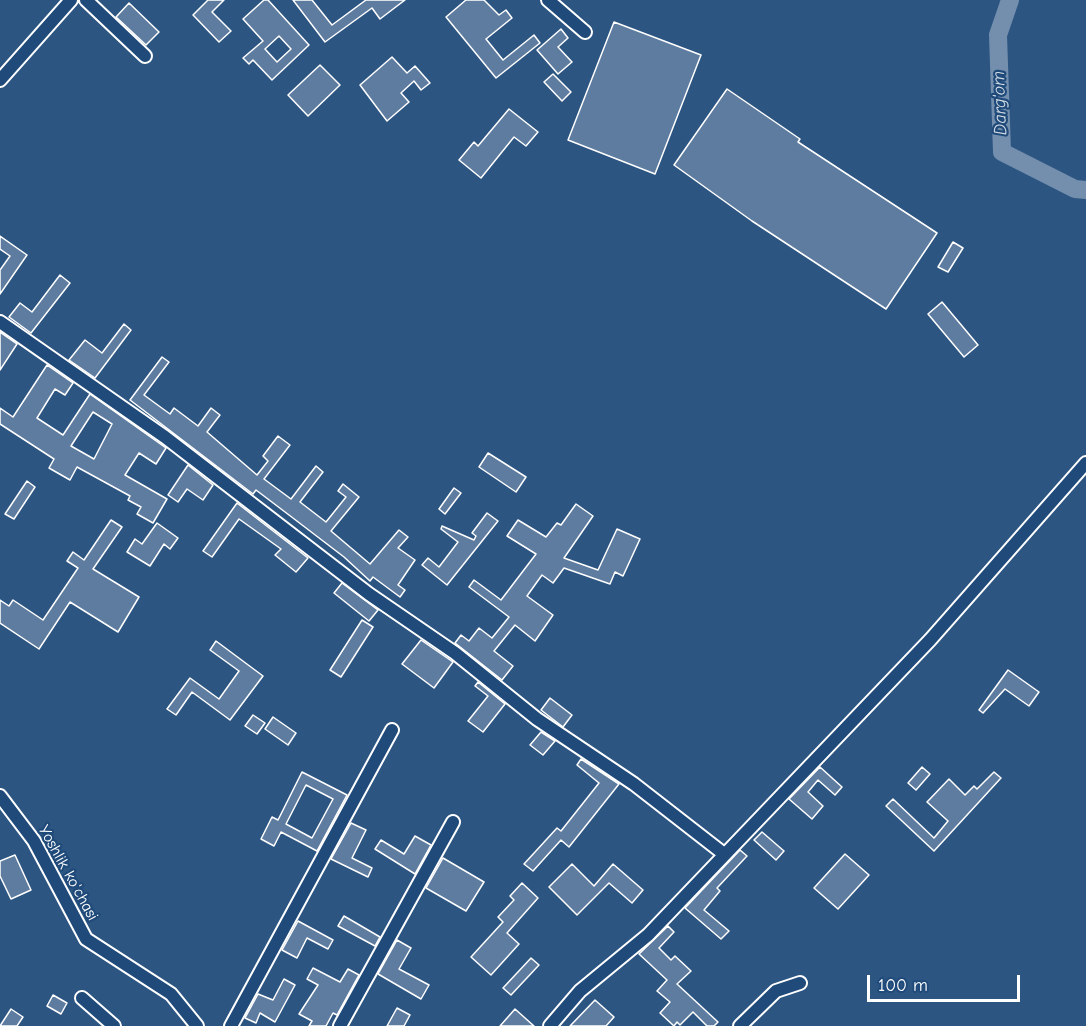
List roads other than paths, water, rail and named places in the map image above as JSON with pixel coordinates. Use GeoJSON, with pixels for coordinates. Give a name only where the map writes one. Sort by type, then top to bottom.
{"type":"FeatureCollection","features":[{"type":"Feature","properties":{"kind":"street"},"geometry":{"type":"LineString","coordinates":[[0,80],[71,0]]}},
{"type":"Feature","properties":{"kind":"street"},"geometry":{"type":"LineString","coordinates":[[86,0],[145,56]]}},
{"type":"Feature","properties":{"kind":"street"},"geometry":{"type":"LineString","coordinates":[[548,0],[585,32]]}},
{"type":"Feature","properties":{"kind":"street"},"geometry":{"type":"LineString","coordinates":[[0,322],[165,437],[369,594],[455,653],[537,719],[634,784],[724,854]]}},
{"type":"Feature","properties":{"kind":"street"},"geometry":{"type":"LineString","coordinates":[[550,1026],[580,991],[648,935],[930,640],[1086,463]]}},
{"type":"Feature","properties":{"kind":"street"},"geometry":{"type":"LineString","coordinates":[[231,1026],[392,730]]}},
{"type":"Feature","properties":{"kind":"street","name":"Yoshlik ko'chasi"},"geometry":{"type":"LineString","coordinates":[[0,796],[34,842],[86,939],[171,994],[197,1026]]}},
{"type":"Feature","properties":{"kind":"street"},"geometry":{"type":"LineString","coordinates":[[340,1026],[453,822]]}},
{"type":"Feature","properties":{"kind":"street"},"geometry":{"type":"LineString","coordinates":[[740,1026],[776,991],[800,983]]}},
{"type":"Feature","properties":{"kind":"street"},"geometry":{"type":"LineString","coordinates":[[82,998],[114,1026]]}},
{"type":"Feature","properties":{"kind":"waterway","name":"Darg'om"},"geometry":{"type":"LineString","coordinates":[[1010,0],[998,35],[1002,152],[1075,189],[1086,190]]}}]}
